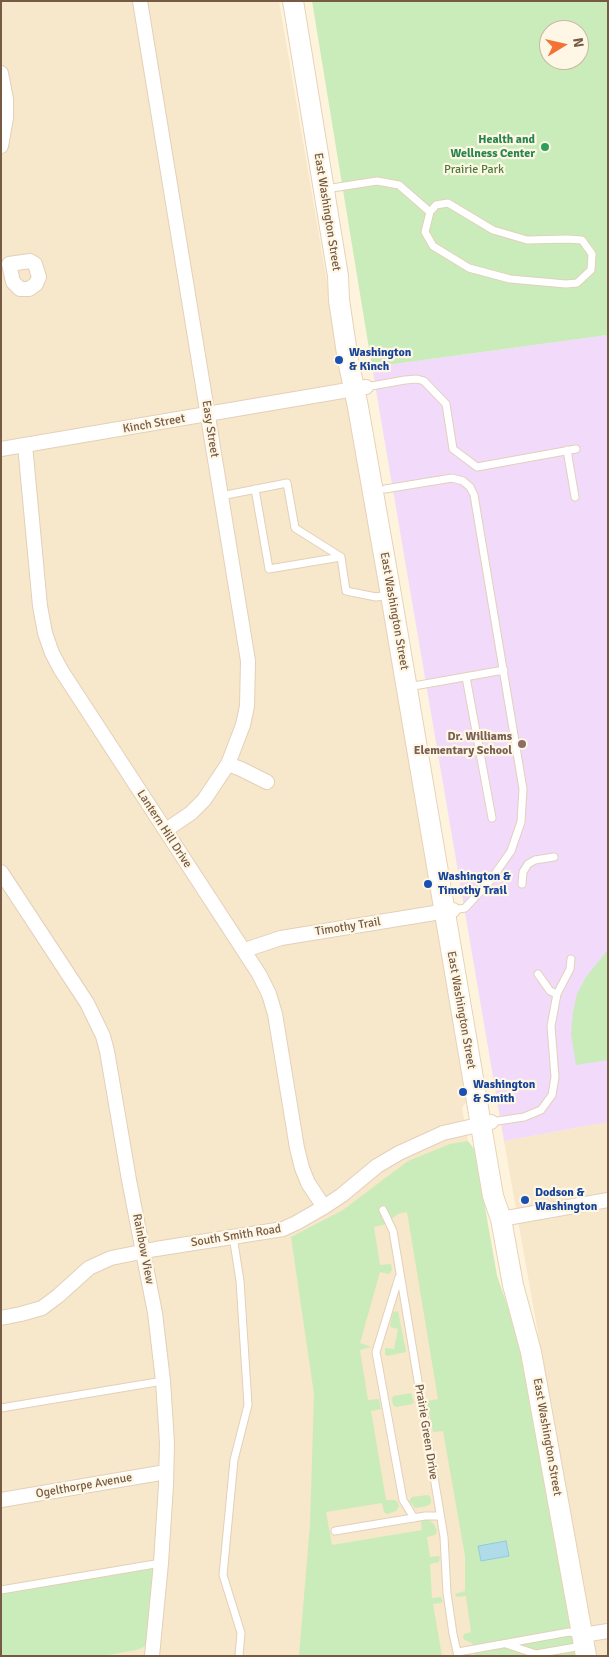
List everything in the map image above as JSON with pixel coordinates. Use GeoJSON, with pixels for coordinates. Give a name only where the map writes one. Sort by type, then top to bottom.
{"type":"FeatureCollection","features":[{"type":"Feature","properties":{"kind":"main road","name":"East Washington Street"},"geometry":{"type":"LineString","coordinates":[[293,1],[338,276],[339,300],[348,360],[360,388],[385,489],[396,594]]}},
{"type":"Feature","properties":{"kind":"main road","name":"East Washington Street"},"geometry":{"type":"LineString","coordinates":[[301,1],[332,188],[360,388],[449,911],[486,1123],[504,1192],[501,1219],[513,1286],[531,1352],[584,1645]]}},
{"type":"Feature","properties":{"kind":"street","name":"Easy Street"},"geometry":{"type":"LineString","coordinates":[[140,1],[248,661],[247,706],[243,725],[228,764],[204,800],[191,813],[166,830]]}},
{"type":"Feature","properties":{"kind":"street"},"geometry":{"type":"LineString","coordinates":[[1,73],[6,99],[6,118],[1,146]]}},
{"type":"Feature","properties":{"kind":"street","name":"Kinch Street"},"geometry":{"type":"LineString","coordinates":[[1,449],[360,388]]}},
{"type":"Feature","properties":{"kind":"street","name":"Lantern Hill Drive"},"geometry":{"type":"LineString","coordinates":[[25,445],[40,606],[45,633],[52,653],[61,670],[227,926],[245,950],[269,994],[273,1007],[302,1168],[308,1183],[324,1207]]}},
{"type":"Feature","properties":{"kind":"street"},"geometry":{"type":"LineString","coordinates":[[228,764],[266,782]]}},
{"type":"Feature","properties":{"kind":"street","name":"Rainbow View"},"geometry":{"type":"LineString","coordinates":[[1,872],[87,1003],[103,1036],[156,1313],[163,1381],[167,1443],[166,1472],[161,1563],[152,1656]]}},
{"type":"Feature","properties":{"kind":"street","name":"Timothy Trail"},"geometry":{"type":"LineString","coordinates":[[245,950],[281,938],[449,911]]}},
{"type":"Feature","properties":{"kind":"street","name":"South Smith Road"},"geometry":{"type":"LineString","coordinates":[[1,1318],[42,1308],[89,1268],[111,1258],[143,1251],[283,1229],[324,1207],[342,1195],[377,1166],[399,1152],[443,1133],[486,1123]]}},
{"type":"Feature","properties":{"kind":"street"},"geometry":{"type":"LineString","coordinates":[[501,1219],[608,1200]]}},
{"type":"Feature","properties":{"kind":"street","name":"Ogelthorpe Avenue"},"geometry":{"type":"LineString","coordinates":[[1,1500],[166,1472]]}},
{"type":"Feature","properties":{"kind":"street"},"geometry":{"type":"LineString","coordinates":[[584,1645],[608,1631]]}},
{"type":"Feature","properties":{"kind":"lane"},"geometry":{"type":"LineString","coordinates":[[332,188],[377,181],[399,185],[430,212]]}},
{"type":"Feature","properties":{"kind":"lane"},"geometry":{"type":"LineString","coordinates":[[448,203],[493,230],[528,240],[582,240],[592,254],[591,270],[577,283],[566,284],[510,279],[468,268],[433,246],[425,232],[430,212],[436,205],[448,203]]}},
{"type":"Feature","properties":{"kind":"lane"},"geometry":{"type":"LineString","coordinates":[[360,388],[405,380],[417,379],[424,381],[446,404],[453,449],[477,467],[576,449]]}},
{"type":"Feature","properties":{"kind":"lane"},"geometry":{"type":"LineString","coordinates":[[567,450],[575,497]]}},
{"type":"Feature","properties":{"kind":"lane"},"geometry":{"type":"LineString","coordinates":[[385,489],[452,478],[463,481],[470,487],[474,495],[523,789],[521,822],[510,851],[490,881],[465,908],[449,911]]}},
{"type":"Feature","properties":{"kind":"lane"},"geometry":{"type":"LineString","coordinates":[[221,496],[286,483],[295,528],[341,557],[346,591],[376,597],[396,594]]}},
{"type":"Feature","properties":{"kind":"lane"},"geometry":{"type":"LineString","coordinates":[[255,489],[269,569],[341,557]]}},
{"type":"Feature","properties":{"kind":"lane"},"geometry":{"type":"LineString","coordinates":[[411,686],[504,670]]}},
{"type":"Feature","properties":{"kind":"lane"},"geometry":{"type":"LineString","coordinates":[[466,677],[492,818]]}},
{"type":"Feature","properties":{"kind":"lane"},"geometry":{"type":"LineString","coordinates":[[522,884],[522,872],[528,864],[535,860],[554,856]]}},
{"type":"Feature","properties":{"kind":"lane"},"geometry":{"type":"LineString","coordinates":[[486,1123],[524,1117],[540,1110],[552,1096],[554,1077],[551,1026],[557,994],[570,969],[571,959]]}},
{"type":"Feature","properties":{"kind":"lane"},"geometry":{"type":"LineString","coordinates":[[538,974],[550,991],[557,994]]}},
{"type":"Feature","properties":{"kind":"lane","name":"Prairie Green Drive"},"geometry":{"type":"LineString","coordinates":[[383,1210],[392,1231],[400,1274],[444,1537],[448,1593],[453,1634],[458,1654]]}},
{"type":"Feature","properties":{"kind":"lane"},"geometry":{"type":"LineString","coordinates":[[233,1236],[240,1282],[248,1405],[234,1460],[222,1575],[241,1633],[239,1656]]}},
{"type":"Feature","properties":{"kind":"lane"},"geometry":{"type":"LineString","coordinates":[[400,1274],[376,1352],[403,1500],[414,1518]]}},
{"type":"Feature","properties":{"kind":"lane"},"geometry":{"type":"LineString","coordinates":[[1,1408],[163,1381]]}},
{"type":"Feature","properties":{"kind":"lane"},"geometry":{"type":"LineString","coordinates":[[335,1531],[425,1516],[440,1516]]}},
{"type":"Feature","properties":{"kind":"lane"},"geometry":{"type":"LineString","coordinates":[[1,1590],[161,1563]]}},
{"type":"Feature","properties":{"kind":"lane"},"geometry":{"type":"LineString","coordinates":[[458,1654],[505,1643],[569,1632],[584,1645]]}},
{"type":"Feature","properties":{"kind":"lane"},"geometry":{"type":"LineString","coordinates":[[505,1643],[536,1654],[584,1645]]}},
{"type":"Feature","properties":{"kind":"shaded area"},"geometry":{"type":"Polygon","coordinates":[[[1,1],[279,1],[467,1100],[462,1108],[468,1141],[475,1150],[497,1276],[530,1370],[579,1656],[1,1656],[1,1]]]}},
{"type":"Feature","properties":{"kind":"shaded area","name":"Dr. Williams Elementary School"},"geometry":{"type":"Polygon","coordinates":[[[608,335],[608,1122],[504,1141],[372,367],[608,335]]]}},
{"type":"Feature","properties":{"kind":"shaded area"},"geometry":{"type":"Polygon","coordinates":[[[608,1122],[608,1656],[595,1656],[504,1141],[608,1122]]]}},
{"type":"Feature","properties":{"kind":"green space","name":"Prairie Park"},"geometry":{"type":"Polygon","coordinates":[[[312,1],[608,1],[608,335],[372,367],[312,1]]]}},
{"type":"Feature","properties":{"kind":"green space"},"geometry":{"type":"Polygon","coordinates":[[[608,950],[608,1060],[576,1065],[571,1034],[577,994],[586,977],[608,950]]]}},
{"type":"Feature","properties":{"kind":"green space"},"geometry":{"type":"Polygon","coordinates":[[[468,1141],[475,1150],[497,1276],[530,1370],[579,1656],[475,1656],[472,1643],[463,1638],[464,1634],[471,1632],[466,1596],[457,1597],[455,1594],[465,1591],[465,1556],[443,1431],[433,1432],[427,1401],[438,1399],[407,1212],[398,1214],[383,1225],[374,1227],[380,1265],[391,1264],[392,1270],[389,1274],[380,1272],[360,1343],[371,1347],[360,1350],[368,1400],[379,1399],[381,1409],[371,1411],[386,1500],[397,1501],[399,1506],[396,1511],[387,1514],[384,1512],[382,1503],[326,1512],[332,1545],[422,1530],[421,1522],[423,1520],[429,1520],[434,1524],[437,1531],[435,1535],[427,1537],[430,1557],[440,1557],[439,1562],[430,1564],[432,1598],[441,1597],[443,1601],[433,1604],[442,1656],[299,1656],[310,1525],[314,1394],[291,1237],[343,1210],[408,1161],[450,1144],[468,1141]]]}},
{"type":"Feature","properties":{"kind":"green space"},"geometry":{"type":"Polygon","coordinates":[[[398,1311],[406,1352],[387,1356],[385,1348],[394,1349],[398,1329],[390,1325],[393,1312],[398,1311]]]}},
{"type":"Feature","properties":{"kind":"green space"},"geometry":{"type":"Polygon","coordinates":[[[411,1393],[414,1402],[412,1404],[396,1407],[393,1405],[392,1398],[394,1396],[411,1393]]]}},
{"type":"Feature","properties":{"kind":"green space"},"geometry":{"type":"Polygon","coordinates":[[[428,1495],[431,1498],[431,1503],[427,1506],[415,1508],[409,1501],[412,1497],[428,1495]]]}},
{"type":"Feature","properties":{"kind":"green space"},"geometry":{"type":"Polygon","coordinates":[[[151,1568],[153,1573],[148,1637],[144,1647],[103,1656],[1,1656],[1,1593],[151,1568]]]}},
{"type":"Feature","properties":{"kind":"water"},"geometry":{"type":"Polygon","coordinates":[[[506,1541],[509,1556],[481,1561],[478,1546],[506,1541]]]}},
{"type":"Feature","properties":{"kind":"place","name":"Health and Wellness Center"},"geometry":{"type":"Point","coordinates":[545,147]}},
{"type":"Feature","properties":{"kind":"place","name":"Washington & Kinch"},"geometry":{"type":"Point","coordinates":[339,360]}},
{"type":"Feature","properties":{"kind":"place","name":"Dr. Williams Elementary School"},"geometry":{"type":"Point","coordinates":[522,744]}},
{"type":"Feature","properties":{"kind":"place","name":"Washington & Timothy Trail"},"geometry":{"type":"Point","coordinates":[428,884]}},
{"type":"Feature","properties":{"kind":"place","name":"Washington & Smith"},"geometry":{"type":"Point","coordinates":[463,1092]}},
{"type":"Feature","properties":{"kind":"place","name":"Dodson & Washington"},"geometry":{"type":"Point","coordinates":[525,1200]}}]}
